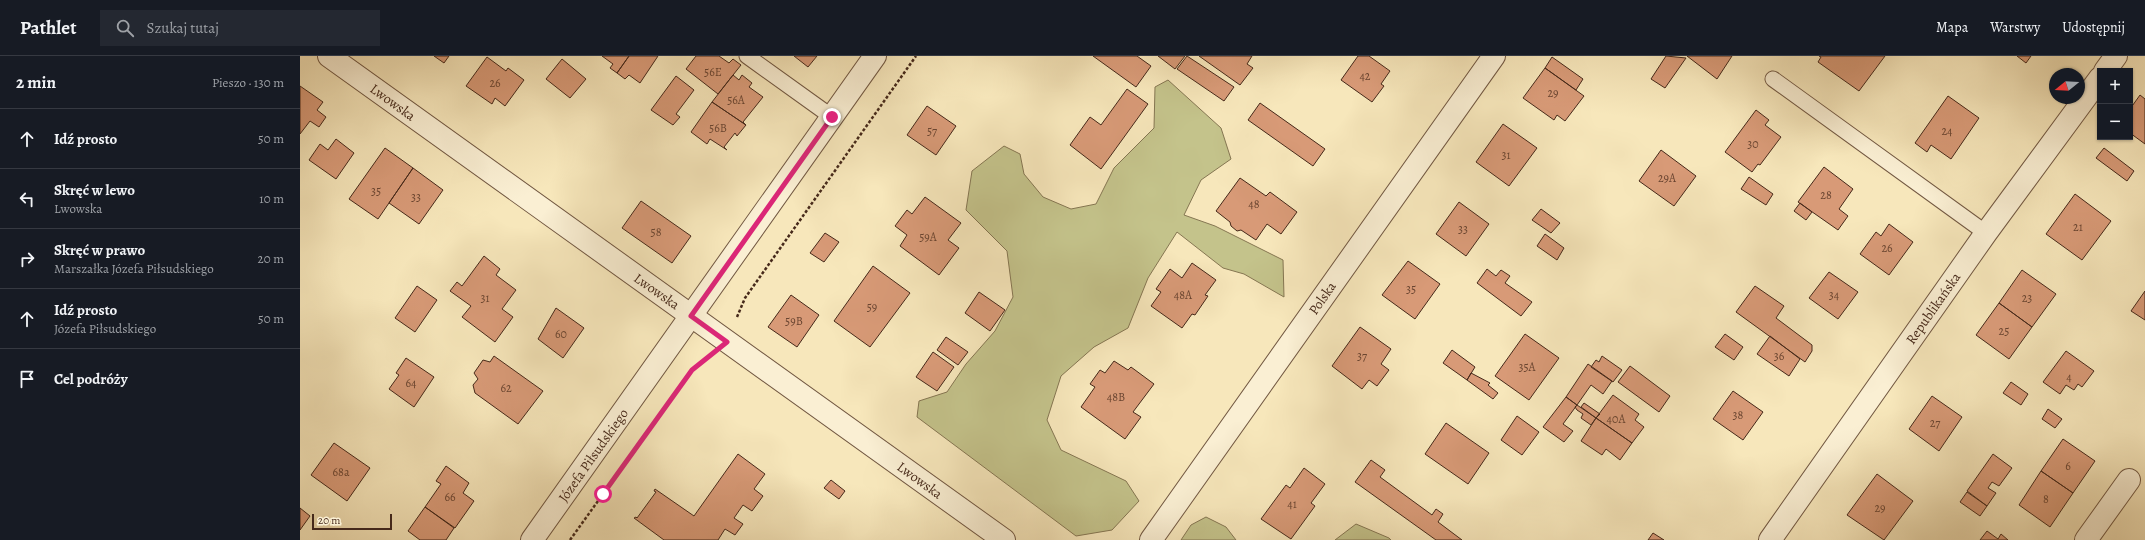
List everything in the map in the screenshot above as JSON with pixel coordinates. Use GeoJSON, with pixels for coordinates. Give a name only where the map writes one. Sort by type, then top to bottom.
{"type":"FeatureCollection","features":[{"type":"Feature","properties":{"kind":"street","name":"Lwowska"},"geometry":{"type":"LineString","coordinates":[[329,56],[1004,540]]}},
{"type":"Feature","properties":{"kind":"street"},"geometry":{"type":"LineString","coordinates":[[832,117],[876,56]]}},
{"type":"Feature","properties":{"kind":"street","name":"Polska"},"geometry":{"type":"LineString","coordinates":[[1151,540],[1494,56]]}},
{"type":"Feature","properties":{"kind":"street"},"geometry":{"type":"LineString","coordinates":[[2107,68],[2116,56]]}},
{"type":"Feature","properties":{"kind":"street","name":"Republikańska"},"geometry":{"type":"LineString","coordinates":[[1770,540],[1986,233],[2097,82]]}},
{"type":"Feature","properties":{"kind":"street","name":"Józefa Piłsudskiego"},"geometry":{"type":"LineString","coordinates":[[532,540],[832,117]]}},
{"type":"Feature","properties":{"kind":"street"},"geometry":{"type":"LineString","coordinates":[[2086,540],[2129,480]]}},
{"type":"Feature","properties":{"kind":"lane"},"geometry":{"type":"LineString","coordinates":[[747,56],[832,117]]}},
{"type":"Feature","properties":{"kind":"lane"},"geometry":{"type":"LineString","coordinates":[[1773,79],[1986,233]]}},
{"type":"Feature","properties":{"kind":"path"},"geometry":{"type":"LineString","coordinates":[[570,540],[692,370],[727,342],[745,298],[916,56]]}},
{"type":"Feature","properties":{"kind":"shaded area"},"geometry":{"type":"Polygon","coordinates":[[[1168,80],[1221,128],[1231,159],[1201,180],[1184,215],[1215,226],[1283,260],[1284,297],[1244,274],[1223,268],[1177,232],[1148,278],[1128,328],[1094,347],[1061,376],[1047,420],[1061,450],[1126,481],[1139,501],[1112,530],[1076,536],[917,417],[919,401],[947,392],[966,364],[995,331],[1013,297],[1007,251],[966,210],[972,171],[1004,146],[1020,154],[1024,174],[1043,197],[1071,209],[1096,204],[1114,168],[1154,128],[1155,87],[1168,80]]]}},
{"type":"Feature","properties":{"kind":"shaded area"},"geometry":{"type":"Polygon","coordinates":[[[1206,517],[1226,527],[1236,540],[1181,540],[1191,525],[1206,517]]]}},
{"type":"Feature","properties":{"kind":"shaded area"},"geometry":{"type":"Polygon","coordinates":[[[1356,524],[1389,538],[1391,540],[1335,540],[1356,524]]]}},
{"type":"Feature","properties":{"kind":"building"},"geometry":{"type":"Polygon","coordinates":[[[434,56],[449,56],[444,63],[434,56]]]}},
{"type":"Feature","properties":{"kind":"building"},"geometry":{"type":"Polygon","coordinates":[[[602,56],[629,56],[617,73],[610,68],[613,64],[602,56]]]}},
{"type":"Feature","properties":{"kind":"building"},"geometry":{"type":"Polygon","coordinates":[[[629,56],[658,56],[640,83],[629,75],[625,79],[617,73],[629,56]]]}},
{"type":"Feature","properties":{"kind":"building"},"geometry":{"type":"Polygon","coordinates":[[[696,56],[719,56],[729,63],[733,59],[741,65],[718,94],[686,69],[696,56]]]}},
{"type":"Feature","properties":{"kind":"building"},"geometry":{"type":"Polygon","coordinates":[[[794,56],[817,56],[808,67],[794,56]]]}},
{"type":"Feature","properties":{"kind":"building"},"geometry":{"type":"Polygon","coordinates":[[[1093,56],[1137,56],[1151,66],[1136,87],[1093,56]]]}},
{"type":"Feature","properties":{"kind":"building"},"geometry":{"type":"Polygon","coordinates":[[[1158,56],[1185,56],[1175,69],[1158,56]]]}},
{"type":"Feature","properties":{"kind":"building"},"geometry":{"type":"Polygon","coordinates":[[[1187,56],[1234,87],[1224,101],[1177,69],[1187,56]]]}},
{"type":"Feature","properties":{"kind":"building"},"geometry":{"type":"Polygon","coordinates":[[[1199,56],[1252,56],[1247,64],[1253,68],[1240,85],[1199,56]]]}},
{"type":"Feature","properties":{"kind":"building"},"geometry":{"type":"Polygon","coordinates":[[[1358,56],[1369,56],[1390,71],[1381,84],[1384,86],[1372,102],[1341,80],[1358,56]]]}},
{"type":"Feature","properties":{"kind":"building"},"geometry":{"type":"Polygon","coordinates":[[[1666,56],[1686,58],[1665,88],[1651,79],[1666,56]]]}},
{"type":"Feature","properties":{"kind":"building"},"geometry":{"type":"Polygon","coordinates":[[[1687,56],[1732,56],[1717,79],[1687,56]]]}},
{"type":"Feature","properties":{"kind":"building"},"geometry":{"type":"Polygon","coordinates":[[[1819,56],[1885,56],[1859,91],[1818,62],[1821,57],[1819,56]]]}},
{"type":"Feature","properties":{"kind":"building"},"geometry":{"type":"Polygon","coordinates":[[[2017,56],[2031,56],[2026,63],[2017,56]]]}},
{"type":"Feature","properties":{"kind":"building"},"geometry":{"type":"Polygon","coordinates":[[[487,57],[506,71],[508,68],[524,80],[505,106],[495,98],[492,104],[466,86],[487,57]]]}},
{"type":"Feature","properties":{"kind":"building"},"geometry":{"type":"Polygon","coordinates":[[[1552,57],[1583,79],[1576,90],[1545,68],[1552,57]]]}},
{"type":"Feature","properties":{"kind":"building"},"geometry":{"type":"Polygon","coordinates":[[[562,59],[586,79],[570,98],[546,79],[562,59]]]}},
{"type":"Feature","properties":{"kind":"building"},"geometry":{"type":"Polygon","coordinates":[[[1545,68],[1584,96],[1565,121],[1557,115],[1554,120],[1523,98],[1545,68]]]}},
{"type":"Feature","properties":{"kind":"building"},"geometry":{"type":"Polygon","coordinates":[[[733,75],[739,80],[742,75],[752,83],[749,87],[763,97],[743,122],[746,125],[712,102],[733,75]]]}},
{"type":"Feature","properties":{"kind":"building"},"geometry":{"type":"Polygon","coordinates":[[[676,76],[694,90],[676,114],[680,117],[673,125],[651,110],[676,76]]]}},
{"type":"Feature","properties":{"kind":"building"},"geometry":{"type":"Polygon","coordinates":[[[300,86],[323,102],[317,110],[326,117],[319,127],[310,121],[300,134],[300,86]]]}},
{"type":"Feature","properties":{"kind":"building"},"geometry":{"type":"Polygon","coordinates":[[[1127,89],[1148,104],[1101,169],[1070,145],[1090,117],[1101,125],[1127,89]]]}},
{"type":"Feature","properties":{"kind":"building"},"geometry":{"type":"Polygon","coordinates":[[[2140,95],[2145,99],[2145,144],[2133,135],[2133,105],[2140,95]]]}},
{"type":"Feature","properties":{"kind":"building"},"geometry":{"type":"Polygon","coordinates":[[[1948,96],[1979,118],[1951,159],[1931,145],[1927,152],[1915,143],[1948,96]]]}},
{"type":"Feature","properties":{"kind":"building"},"geometry":{"type":"Polygon","coordinates":[[[712,102],[746,125],[737,136],[735,133],[724,147],[727,150],[710,139],[707,144],[691,132],[712,102]]]}},
{"type":"Feature","properties":{"kind":"building"},"geometry":{"type":"Polygon","coordinates":[[[1260,103],[1325,149],[1313,166],[1248,120],[1260,103]]]}},
{"type":"Feature","properties":{"kind":"building"},"geometry":{"type":"Polygon","coordinates":[[[927,106],[956,126],[936,155],[907,135],[927,106]]]}},
{"type":"Feature","properties":{"kind":"building"},"geometry":{"type":"Polygon","coordinates":[[[1756,110],[1769,120],[1765,125],[1781,137],[1760,165],[1758,164],[1752,172],[1725,152],[1756,110]]]}},
{"type":"Feature","properties":{"kind":"building"},"geometry":{"type":"Polygon","coordinates":[[[1503,124],[1537,148],[1509,186],[1476,162],[1503,124]]]}},
{"type":"Feature","properties":{"kind":"building"},"geometry":{"type":"Polygon","coordinates":[[[336,139],[354,153],[336,179],[309,160],[320,144],[328,150],[336,139]]]}},
{"type":"Feature","properties":{"kind":"building"},"geometry":{"type":"Polygon","coordinates":[[[385,148],[413,168],[378,219],[349,199],[385,148]]]}},
{"type":"Feature","properties":{"kind":"building"},"geometry":{"type":"Polygon","coordinates":[[[2104,148],[2134,171],[2127,181],[2096,158],[2104,148]]]}},
{"type":"Feature","properties":{"kind":"building"},"geometry":{"type":"Polygon","coordinates":[[[1661,150],[1696,176],[1674,206],[1639,181],[1661,150]]]}},
{"type":"Feature","properties":{"kind":"building"},"geometry":{"type":"Polygon","coordinates":[[[1824,167],[1853,189],[1839,209],[1848,216],[1838,230],[1798,202],[1824,167]]]}},
{"type":"Feature","properties":{"kind":"building"},"geometry":{"type":"Polygon","coordinates":[[[413,168],[443,190],[419,224],[389,203],[413,168]]]}},
{"type":"Feature","properties":{"kind":"building"},"geometry":{"type":"Polygon","coordinates":[[[1749,177],[1773,194],[1766,205],[1741,189],[1749,177]]]}},
{"type":"Feature","properties":{"kind":"building"},"geometry":{"type":"Polygon","coordinates":[[[1240,178],[1266,196],[1270,192],[1297,212],[1281,234],[1267,224],[1256,240],[1241,230],[1237,231],[1231,226],[1230,222],[1216,211],[1240,178]]]}},
{"type":"Feature","properties":{"kind":"building"},"geometry":{"type":"Polygon","coordinates":[[[2075,194],[2111,221],[2082,260],[2046,234],[2075,194]]]}},
{"type":"Feature","properties":{"kind":"building"},"geometry":{"type":"Polygon","coordinates":[[[925,197],[961,223],[948,240],[959,248],[939,275],[900,246],[907,235],[895,226],[907,210],[912,214],[925,197]]]}},
{"type":"Feature","properties":{"kind":"building"},"geometry":{"type":"Polygon","coordinates":[[[641,201],[691,236],[672,263],[622,228],[641,201]]]}},
{"type":"Feature","properties":{"kind":"building"},"geometry":{"type":"Polygon","coordinates":[[[1459,202],[1489,224],[1466,256],[1436,234],[1459,202]]]}},
{"type":"Feature","properties":{"kind":"building"},"geometry":{"type":"Polygon","coordinates":[[[1800,203],[1812,212],[1806,220],[1794,211],[1800,203]]]}},
{"type":"Feature","properties":{"kind":"building"},"geometry":{"type":"Polygon","coordinates":[[[1541,209],[1560,223],[1551,233],[1532,220],[1541,209]]]}},
{"type":"Feature","properties":{"kind":"building"},"geometry":{"type":"Polygon","coordinates":[[[1889,224],[1913,242],[1889,275],[1860,254],[1876,232],[1881,236],[1889,224]]]}},
{"type":"Feature","properties":{"kind":"building"},"geometry":{"type":"Polygon","coordinates":[[[825,233],[839,242],[824,262],[810,253],[825,233]]]}},
{"type":"Feature","properties":{"kind":"building"},"geometry":{"type":"Polygon","coordinates":[[[1545,234],[1564,248],[1557,260],[1537,246],[1545,234]]]}},
{"type":"Feature","properties":{"kind":"building"},"geometry":{"type":"Polygon","coordinates":[[[484,256],[500,269],[496,275],[516,290],[502,309],[513,317],[495,342],[462,317],[471,306],[450,291],[457,282],[462,286],[484,256]]]}},
{"type":"Feature","properties":{"kind":"building"},"geometry":{"type":"Polygon","coordinates":[[[1408,261],[1440,284],[1415,319],[1382,295],[1408,261]]]}},
{"type":"Feature","properties":{"kind":"building"},"geometry":{"type":"Polygon","coordinates":[[[1192,263],[1216,280],[1205,295],[1208,296],[1195,315],[1192,314],[1182,328],[1151,306],[1161,292],[1156,289],[1170,269],[1182,278],[1192,263]]]}},
{"type":"Feature","properties":{"kind":"building"},"geometry":{"type":"Polygon","coordinates":[[[873,266],[910,293],[870,347],[834,321],[873,266]]]}},
{"type":"Feature","properties":{"kind":"building"},"geometry":{"type":"Polygon","coordinates":[[[1487,269],[1496,276],[1501,270],[1510,276],[1505,283],[1532,302],[1521,316],[1477,283],[1487,269]]]}},
{"type":"Feature","properties":{"kind":"building"},"geometry":{"type":"Polygon","coordinates":[[[2022,270],[2056,294],[2032,327],[1999,303],[2022,270]]]}},
{"type":"Feature","properties":{"kind":"building"},"geometry":{"type":"Polygon","coordinates":[[[1829,272],[1858,292],[1838,319],[1809,298],[1829,272]]]}},
{"type":"Feature","properties":{"kind":"building"},"geometry":{"type":"Polygon","coordinates":[[[417,286],[437,300],[415,332],[395,318],[417,286]]]}},
{"type":"Feature","properties":{"kind":"building"},"geometry":{"type":"Polygon","coordinates":[[[1755,286],[1784,306],[1776,318],[1812,345],[1812,351],[1805,362],[1736,312],[1755,286]]]}},
{"type":"Feature","properties":{"kind":"building"},"geometry":{"type":"Polygon","coordinates":[[[2145,291],[2145,320],[2131,311],[2145,291]]]}},
{"type":"Feature","properties":{"kind":"building"},"geometry":{"type":"Polygon","coordinates":[[[979,292],[1005,310],[990,331],[965,313],[979,292]]]}},
{"type":"Feature","properties":{"kind":"building"},"geometry":{"type":"Polygon","coordinates":[[[791,295],[819,315],[797,347],[768,327],[791,295]]]}},
{"type":"Feature","properties":{"kind":"building"},"geometry":{"type":"Polygon","coordinates":[[[1999,303],[2032,327],[2009,359],[1976,335],[1999,303]]]}},
{"type":"Feature","properties":{"kind":"building"},"geometry":{"type":"Polygon","coordinates":[[[556,308],[584,328],[563,358],[538,339],[556,308]]]}},
{"type":"Feature","properties":{"kind":"building"},"geometry":{"type":"Polygon","coordinates":[[[1360,327],[1391,349],[1381,364],[1389,370],[1377,386],[1369,380],[1362,389],[1332,366],[1360,327]]]}},
{"type":"Feature","properties":{"kind":"building"},"geometry":{"type":"Polygon","coordinates":[[[1525,334],[1559,358],[1529,400],[1495,376],[1525,334]]]}},
{"type":"Feature","properties":{"kind":"building"},"geometry":{"type":"Polygon","coordinates":[[[1725,334],[1743,347],[1734,360],[1715,347],[1725,334]]]}},
{"type":"Feature","properties":{"kind":"building"},"geometry":{"type":"Polygon","coordinates":[[[1770,336],[1800,359],[1789,376],[1757,354],[1770,336]]]}},
{"type":"Feature","properties":{"kind":"building"},"geometry":{"type":"Polygon","coordinates":[[[946,337],[968,352],[958,365],[937,350],[946,337]]]}},
{"type":"Feature","properties":{"kind":"building"},"geometry":{"type":"Polygon","coordinates":[[[1452,350],[1475,367],[1467,380],[1443,363],[1452,350]]]}},
{"type":"Feature","properties":{"kind":"building"},"geometry":{"type":"Polygon","coordinates":[[[2066,351],[2094,371],[2082,387],[2078,384],[2074,390],[2066,385],[2060,394],[2043,382],[2066,351]]]}},
{"type":"Feature","properties":{"kind":"building"},"geometry":{"type":"Polygon","coordinates":[[[933,352],[954,367],[937,391],[916,377],[933,352]]]}},
{"type":"Feature","properties":{"kind":"building"},"geometry":{"type":"Polygon","coordinates":[[[494,356],[543,391],[518,424],[475,393],[473,385],[478,379],[474,373],[483,360],[490,362],[494,356]]]}},
{"type":"Feature","properties":{"kind":"building"},"geometry":{"type":"Polygon","coordinates":[[[1602,356],[1622,370],[1613,382],[1591,367],[1596,360],[1599,362],[1602,356]]]}},
{"type":"Feature","properties":{"kind":"building"},"geometry":{"type":"Polygon","coordinates":[[[406,358],[434,377],[414,407],[389,389],[399,375],[396,373],[406,358]]]}},
{"type":"Feature","properties":{"kind":"building"},"geometry":{"type":"Polygon","coordinates":[[[1114,361],[1128,370],[1131,367],[1154,384],[1133,412],[1141,417],[1125,439],[1081,407],[1095,387],[1090,384],[1100,370],[1105,373],[1114,361]]]}},
{"type":"Feature","properties":{"kind":"building"},"geometry":{"type":"Polygon","coordinates":[[[1588,364],[1612,381],[1603,394],[1591,385],[1577,405],[1566,397],[1588,364]]]}},
{"type":"Feature","properties":{"kind":"building"},"geometry":{"type":"Polygon","coordinates":[[[1630,366],[1670,396],[1659,412],[1618,382],[1630,366]]]}},
{"type":"Feature","properties":{"kind":"building"},"geometry":{"type":"Polygon","coordinates":[[[1471,373],[1490,383],[1488,385],[1498,393],[1493,399],[1467,380],[1471,373]]]}},
{"type":"Feature","properties":{"kind":"building"},"geometry":{"type":"Polygon","coordinates":[[[2011,382],[2028,394],[2021,405],[2003,393],[2011,382]]]}},
{"type":"Feature","properties":{"kind":"building"},"geometry":{"type":"Polygon","coordinates":[[[1733,391],[1763,412],[1743,440],[1713,419],[1733,391]]]}},
{"type":"Feature","properties":{"kind":"building"},"geometry":{"type":"Polygon","coordinates":[[[1613,395],[1639,414],[1635,420],[1644,427],[1632,443],[1596,418],[1613,395]]]}},
{"type":"Feature","properties":{"kind":"building"},"geometry":{"type":"Polygon","coordinates":[[[1932,396],[1962,417],[1939,451],[1909,429],[1932,396]]]}},
{"type":"Feature","properties":{"kind":"building"},"geometry":{"type":"Polygon","coordinates":[[[1566,397],[1577,405],[1563,424],[1573,431],[1564,442],[1543,427],[1566,397]]]}},
{"type":"Feature","properties":{"kind":"building"},"geometry":{"type":"Polygon","coordinates":[[[1584,403],[1600,414],[1596,418],[1581,407],[1584,403]]]}},
{"type":"Feature","properties":{"kind":"building"},"geometry":{"type":"Polygon","coordinates":[[[1577,405],[1596,418],[1591,425],[1581,418],[1583,414],[1575,407],[1577,405]]]}},
{"type":"Feature","properties":{"kind":"building"},"geometry":{"type":"Polygon","coordinates":[[[2048,409],[2062,419],[2055,428],[2042,419],[2048,409]]]}},
{"type":"Feature","properties":{"kind":"building"},"geometry":{"type":"Polygon","coordinates":[[[1517,416],[1539,432],[1522,455],[1501,440],[1517,416]]]}},
{"type":"Feature","properties":{"kind":"building"},"geometry":{"type":"Polygon","coordinates":[[[1596,418],[1632,443],[1620,460],[1606,449],[1602,455],[1581,441],[1596,418]]]}},
{"type":"Feature","properties":{"kind":"building"},"geometry":{"type":"Polygon","coordinates":[[[1446,423],[1489,453],[1468,484],[1425,454],[1446,423]]]}},
{"type":"Feature","properties":{"kind":"building"},"geometry":{"type":"Polygon","coordinates":[[[2063,439],[2095,461],[2073,493],[2041,471],[2063,439]]]}},
{"type":"Feature","properties":{"kind":"building"},"geometry":{"type":"Polygon","coordinates":[[[334,443],[370,468],[347,501],[311,475],[334,443]]]}},
{"type":"Feature","properties":{"kind":"building"},"geometry":{"type":"Polygon","coordinates":[[[738,454],[765,474],[754,489],[763,496],[752,511],[743,505],[734,518],[743,524],[735,535],[725,529],[718,540],[664,540],[634,518],[637,518],[656,492],[654,491],[655,489],[694,516],[738,454]]]}},
{"type":"Feature","properties":{"kind":"building"},"geometry":{"type":"Polygon","coordinates":[[[1993,454],[2012,468],[1999,486],[1992,482],[1988,488],[1996,493],[1987,506],[1967,491],[1993,454]]]}},
{"type":"Feature","properties":{"kind":"building"},"geometry":{"type":"Polygon","coordinates":[[[1371,460],[1385,470],[1380,477],[1432,515],[1436,509],[1443,514],[1438,522],[1462,540],[1436,540],[1355,482],[1371,460]]]}},
{"type":"Feature","properties":{"kind":"building"},"geometry":{"type":"Polygon","coordinates":[[[446,466],[469,483],[463,493],[474,501],[455,528],[425,507],[441,484],[436,481],[446,466]]]}},
{"type":"Feature","properties":{"kind":"building"},"geometry":{"type":"Polygon","coordinates":[[[1304,468],[1325,484],[1311,503],[1315,506],[1291,539],[1261,519],[1286,485],[1290,488],[1304,468]]]}},
{"type":"Feature","properties":{"kind":"building"},"geometry":{"type":"Polygon","coordinates":[[[2041,471],[2073,493],[2050,527],[2019,505],[2041,471]]]}},
{"type":"Feature","properties":{"kind":"building"},"geometry":{"type":"Polygon","coordinates":[[[1877,474],[1913,501],[1884,540],[1847,515],[1877,474]]]}},
{"type":"Feature","properties":{"kind":"building"},"geometry":{"type":"Polygon","coordinates":[[[831,480],[845,491],[839,499],[824,488],[831,480]]]}},
{"type":"Feature","properties":{"kind":"building"},"geometry":{"type":"Polygon","coordinates":[[[1967,492],[1987,506],[1980,516],[1960,502],[1967,492]]]}},
{"type":"Feature","properties":{"kind":"building"},"geometry":{"type":"Polygon","coordinates":[[[425,507],[454,528],[446,540],[420,540],[408,531],[425,507]]]}},
{"type":"Feature","properties":{"kind":"building"},"geometry":{"type":"Polygon","coordinates":[[[300,508],[310,516],[300,530],[300,508]]]}},
{"type":"Feature","properties":{"kind":"building"},"geometry":{"type":"Polygon","coordinates":[[[1987,531],[1998,539],[2001,534],[2008,540],[1980,540],[1987,531]]]}},
{"type":"Feature","properties":{"kind":"building"},"geometry":{"type":"Polygon","coordinates":[[[1653,533],[1664,540],[1648,540],[1653,533]]]}},
{"type":"Feature","properties":{"kind":"route"},"geometry":{"type":"LineString","coordinates":[[603,494],[692,370],[727,342],[691,316],[832,117]]}}]}
